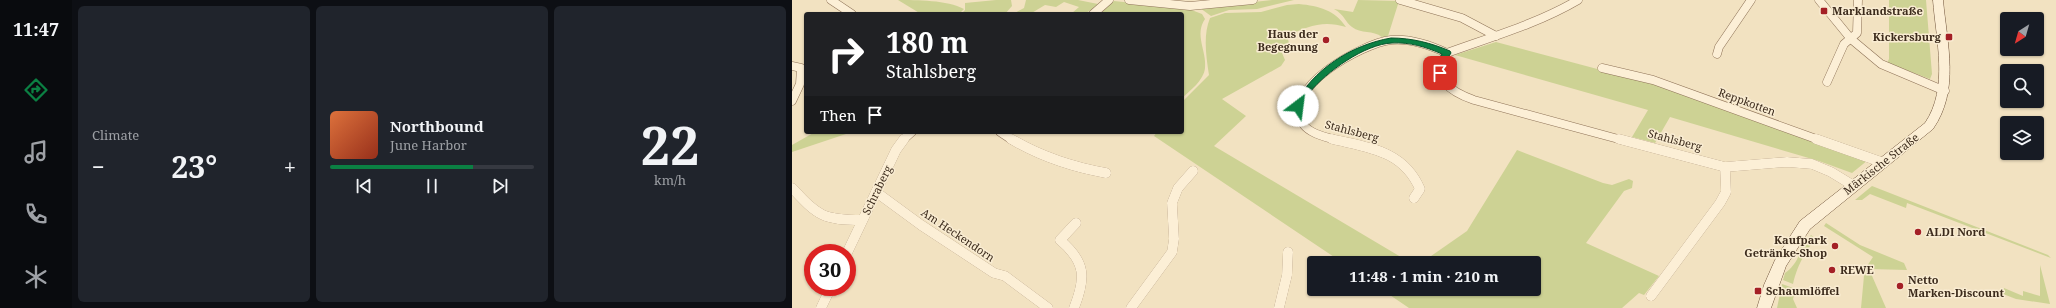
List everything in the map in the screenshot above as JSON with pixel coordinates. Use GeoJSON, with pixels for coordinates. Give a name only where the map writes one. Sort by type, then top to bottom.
{"type":"FeatureCollection","features":[{"type":"Feature","properties":{"kind":"main road","name":"Märkische Straße"},"geometry":{"type":"LineString","coordinates":[[1764,308],[1773,277],[1792,241],[1814,216],[1884,163],[1929,126],[1940,110],[1945,90],[1938,0]]}},
{"type":"Feature","properties":{"kind":"street"},"geometry":{"type":"LineString","coordinates":[[831,0],[849,12]]}},
{"type":"Feature","properties":{"kind":"street"},"geometry":{"type":"LineString","coordinates":[[1095,12],[1109,0]]}},
{"type":"Feature","properties":{"kind":"street"},"geometry":{"type":"LineString","coordinates":[[1129,0],[1199,6],[1254,0]]}},
{"type":"Feature","properties":{"kind":"street"},"geometry":{"type":"LineString","coordinates":[[1400,0],[1464,19],[1487,29],[1496,36]]}},
{"type":"Feature","properties":{"kind":"street"},"geometry":{"type":"LineString","coordinates":[[1447,53],[1496,36],[1561,10],[1578,0]]}},
{"type":"Feature","properties":{"kind":"street"},"geometry":{"type":"LineString","coordinates":[[1717,54],[1719,47],[1751,0]]}},
{"type":"Feature","properties":{"kind":"street"},"geometry":{"type":"LineString","coordinates":[[1819,0],[1851,39],[1889,68],[1945,90]]}},
{"type":"Feature","properties":{"kind":"street"},"geometry":{"type":"LineString","coordinates":[[1827,82],[1844,44],[1856,33],[1858,0]]}},
{"type":"Feature","properties":{"kind":"street","name":"Stahlsberg"},"geometry":{"type":"LineString","coordinates":[[1414,198],[1420,189],[1414,174],[1406,164],[1387,153],[1338,140],[1309,130],[1298,115],[1298,106],[1305,92],[1319,77],[1347,57],[1372,44],[1391,40],[1407,40],[1432,46],[1447,53],[1441,62],[1440,73],[1442,78],[1449,88],[1465,97],[1725,167],[1739,168],[1805,163],[1821,168],[1832,179],[1851,188]]}},
{"type":"Feature","properties":{"kind":"street"},"geometry":{"type":"LineString","coordinates":[[792,66],[801,68],[800,84],[792,101]]}},
{"type":"Feature","properties":{"kind":"street","name":"Reppkotten"},"geometry":{"type":"LineString","coordinates":[[1602,68],[1653,80],[1884,163]]}},
{"type":"Feature","properties":{"kind":"street","name":"Schraberg"},"geometry":{"type":"LineString","coordinates":[[851,244],[896,150],[902,141],[910,134]]}},
{"type":"Feature","properties":{"kind":"street"},"geometry":{"type":"LineString","coordinates":[[1003,134],[1022,146],[1041,154],[1093,171],[1106,173]]}},
{"type":"Feature","properties":{"kind":"street"},"geometry":{"type":"LineString","coordinates":[[1650,296],[1720,203],[1726,192],[1725,167]]}},
{"type":"Feature","properties":{"kind":"street"},"geometry":{"type":"LineString","coordinates":[[1131,308],[1172,252],[1172,203],[1178,188],[1193,171]]}},
{"type":"Feature","properties":{"kind":"street"},"geometry":{"type":"LineString","coordinates":[[792,188],[818,215],[828,220],[862,220]]}},
{"type":"Feature","properties":{"kind":"street","name":"Am Heckendorn"},"geometry":{"type":"LineString","coordinates":[[876,192],[921,226],[994,273],[1006,276],[1048,308]]}},
{"type":"Feature","properties":{"kind":"street"},"geometry":{"type":"LineString","coordinates":[[1074,308],[1083,282],[1083,269],[1076,254],[1060,240],[1076,223]]}},
{"type":"Feature","properties":{"kind":"street"},"geometry":{"type":"LineString","coordinates":[[1279,308],[1287,276],[1288,252]]}},
{"type":"Feature","properties":{"kind":"street"},"geometry":{"type":"LineString","coordinates":[[821,308],[827,296]]}},
{"type":"Feature","properties":{"kind":"green space"},"geometry":{"type":"Polygon","coordinates":[[[898,0],[941,2],[964,9],[961,12],[918,12],[898,0]]]}},
{"type":"Feature","properties":{"kind":"green space"},"geometry":{"type":"Polygon","coordinates":[[[1011,0],[1012,6],[1007,12],[963,12],[965,10],[965,3],[1011,0]]]}},
{"type":"Feature","properties":{"kind":"green space"},"geometry":{"type":"Polygon","coordinates":[[[1026,0],[1078,0],[1098,4],[1087,12],[1073,12],[1079,7],[1064,2],[1056,7],[1045,5],[1033,12],[1017,12],[1024,8],[1026,0]]]}},
{"type":"Feature","properties":{"kind":"green space"},"geometry":{"type":"Polygon","coordinates":[[[1272,0],[1294,0],[1257,9],[1229,10],[1211,16],[1200,8],[1272,0]]]}},
{"type":"Feature","properties":{"kind":"green space"},"geometry":{"type":"Polygon","coordinates":[[[1358,0],[1399,1],[1388,36],[1382,37],[1375,33],[1359,31],[1350,25],[1334,9],[1353,12],[1358,0]]]}},
{"type":"Feature","properties":{"kind":"green space"},"geometry":{"type":"Polygon","coordinates":[[[1889,0],[1926,0],[1932,74],[1930,79],[1887,63],[1889,59],[1889,0]]]}},
{"type":"Feature","properties":{"kind":"green space"},"geometry":{"type":"Polygon","coordinates":[[[1114,1],[1189,9],[1202,14],[1205,19],[1202,25],[1201,37],[1205,68],[1202,77],[1184,96],[1184,12],[1102,12],[1114,1]]]}},
{"type":"Feature","properties":{"kind":"green space"},"geometry":{"type":"Polygon","coordinates":[[[1299,4],[1313,6],[1332,13],[1342,21],[1346,27],[1330,24],[1316,25],[1302,29],[1287,36],[1289,43],[1279,46],[1285,60],[1281,66],[1222,99],[1246,116],[1214,146],[1399,256],[1333,256],[1154,136],[1156,134],[1184,134],[1184,100],[1209,75],[1206,53],[1206,31],[1210,18],[1225,13],[1261,12],[1287,5],[1299,4]]]}},
{"type":"Feature","properties":{"kind":"green space"},"geometry":{"type":"Polygon","coordinates":[[[1496,42],[1680,91],[1868,160],[1852,173],[1819,161],[1670,117],[1655,143],[1632,137],[1648,110],[1455,55],[1496,42]]]}},
{"type":"Feature","properties":{"kind":"green space"},"geometry":{"type":"Polygon","coordinates":[[[811,134],[846,134],[792,152],[792,145],[811,134]]]}},
{"type":"Feature","properties":{"kind":"green space"},"geometry":{"type":"Polygon","coordinates":[[[1517,150],[1603,183],[1612,185],[1629,179],[1633,181],[1632,188],[1624,191],[1586,243],[1659,276],[1644,295],[1639,293],[1622,308],[1409,308],[1391,296],[1541,296],[1541,256],[1431,256],[1467,231],[1517,150]]]}},
{"type":"Feature","properties":{"kind":"green space"},"geometry":{"type":"Polygon","coordinates":[[[1872,186],[2048,255],[2051,258],[1907,203],[1906,208],[1870,194],[1862,200],[1855,200],[1872,186]]]}},
{"type":"Feature","properties":{"kind":"green space"},"geometry":{"type":"Polygon","coordinates":[[[1826,223],[1860,245],[1904,263],[1907,270],[1869,269],[1886,308],[1861,308],[1865,265],[1867,266],[1873,257],[1824,226],[1826,223]]]}},
{"type":"Feature","properties":{"kind":"green space"},"geometry":{"type":"Polygon","coordinates":[[[1811,235],[1816,239],[1802,260],[1796,272],[1793,284],[1783,280],[1785,273],[1798,258],[1800,248],[1811,235]]]}},
{"type":"Feature","properties":{"kind":"green space"},"geometry":{"type":"Polygon","coordinates":[[[2040,265],[2050,304],[2016,299],[2003,294],[2004,288],[2023,296],[2023,291],[2040,296],[2040,265]]]}},
{"type":"Feature","properties":{"kind":"green space"},"geometry":{"type":"Polygon","coordinates":[[[1782,284],[1796,289],[1793,299],[1797,308],[1777,308],[1782,284]]]}},
{"type":"Feature","properties":{"kind":"place","name":"Marklandstraße"},"geometry":{"type":"Point","coordinates":[1824,11]}},
{"type":"Feature","properties":{"kind":"place","name":"Kickersburg"},"geometry":{"type":"Point","coordinates":[1949,37]}},
{"type":"Feature","properties":{"kind":"place","name":"Haus der Begegnung"},"geometry":{"type":"Point","coordinates":[1326,40]}},
{"type":"Feature","properties":{"kind":"place","name":"ALDI Nord"},"geometry":{"type":"Point","coordinates":[1918,232]}},
{"type":"Feature","properties":{"kind":"place","name":"Kaufpark Getränke-Shop"},"geometry":{"type":"Point","coordinates":[1835,246]}},
{"type":"Feature","properties":{"kind":"place","name":"REWE"},"geometry":{"type":"Point","coordinates":[1832,270]}},
{"type":"Feature","properties":{"kind":"place","name":"Netto Marken-Discount"},"geometry":{"type":"Point","coordinates":[1900,286]}},
{"type":"Feature","properties":{"kind":"place","name":"Schaumlöffel"},"geometry":{"type":"Point","coordinates":[1758,291]}},
{"type":"Feature","properties":{"kind":"route"},"geometry":{"type":"LineString","coordinates":[[1298,106],[1305,92],[1319,77],[1347,57],[1376,43],[1391,40],[1407,40],[1438,48],[1447,53],[1441,62],[1440,73]]}}]}
